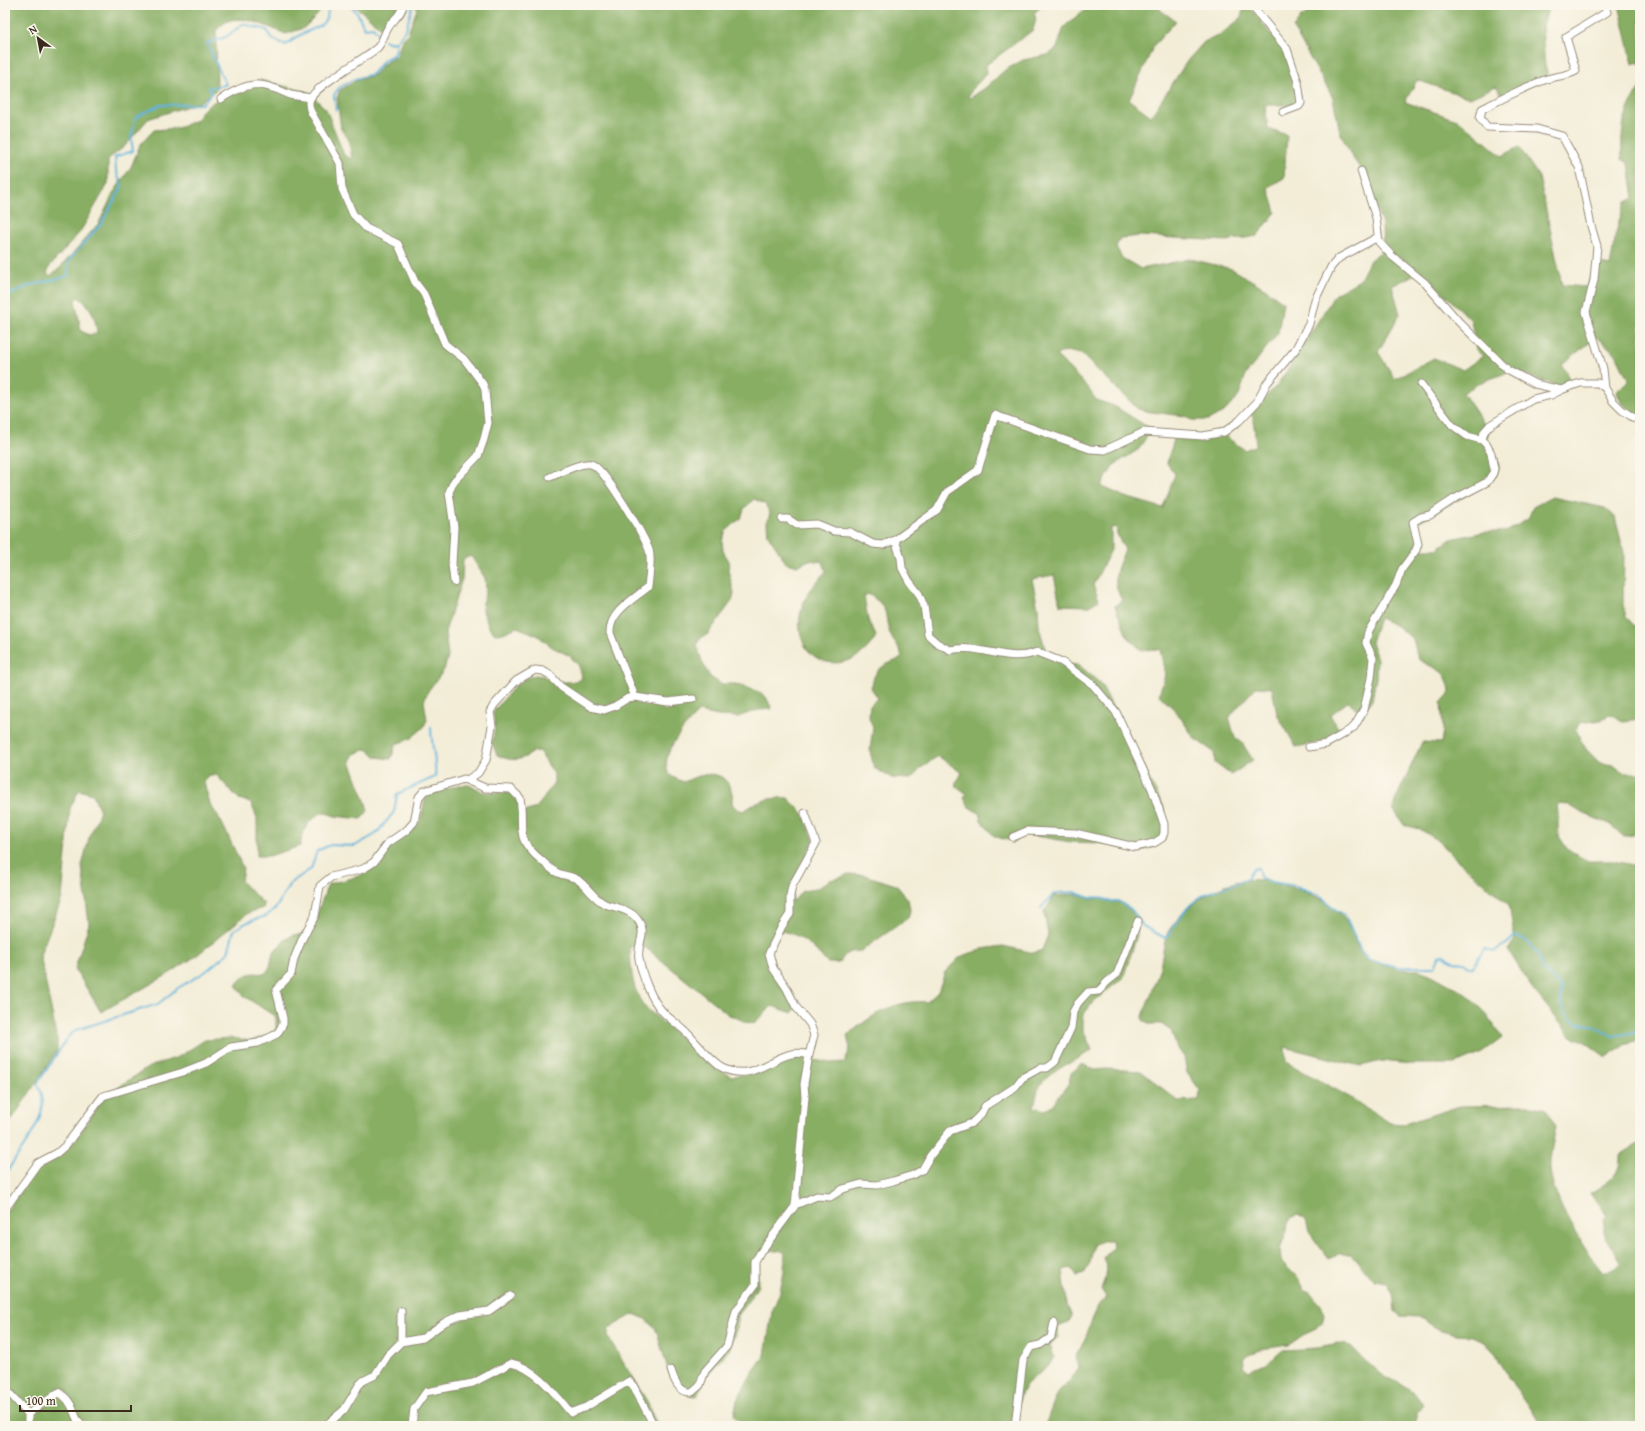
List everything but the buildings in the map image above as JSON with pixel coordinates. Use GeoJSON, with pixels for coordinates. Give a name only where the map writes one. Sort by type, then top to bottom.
{"type":"FeatureCollection","features":[{"type":"Feature","properties":{"kind":"street"},"geometry":{"type":"LineString","coordinates":[[403,5],[403,9],[394,22],[388,26],[377,48],[337,74],[310,98],[308,103],[311,112],[340,162],[342,189],[353,214],[366,228],[398,244],[415,282],[424,294],[446,344],[464,359],[483,384],[485,390],[488,423],[484,439],[478,456],[454,481],[449,492],[454,527],[452,564],[454,582]]}},
{"type":"Feature","properties":{"kind":"street"},"geometry":{"type":"LineString","coordinates":[[1251,5],[1288,49],[1298,82],[1301,103],[1299,106],[1283,112]]}},
{"type":"Feature","properties":{"kind":"street"},"geometry":{"type":"LineString","coordinates":[[1604,5],[1607,12],[1566,37],[1576,70],[1566,76],[1549,78],[1482,108],[1480,118],[1487,127],[1537,129],[1562,136],[1579,167],[1591,226],[1597,246],[1594,280],[1586,312],[1603,369],[1605,388]]}},
{"type":"Feature","properties":{"kind":"street"},"geometry":{"type":"LineString","coordinates":[[221,99],[232,92],[251,85],[261,84],[289,94],[310,98]]}},
{"type":"Feature","properties":{"kind":"street"},"geometry":{"type":"LineString","coordinates":[[1362,171],[1376,218],[1379,242],[1392,256],[1425,283],[1459,322],[1507,369],[1534,384],[1561,390]]}},
{"type":"Feature","properties":{"kind":"street"},"geometry":{"type":"LineString","coordinates":[[782,519],[788,519],[797,525],[816,524],[834,531],[850,532],[873,544],[883,545],[895,540],[937,510],[947,492],[978,470],[995,415],[1090,448],[1105,450],[1144,432],[1203,436],[1224,432],[1239,421],[1257,402],[1267,382],[1295,350],[1309,324],[1315,300],[1331,267],[1339,258],[1378,237]]}},
{"type":"Feature","properties":{"kind":"street"},"geometry":{"type":"LineString","coordinates":[[1482,440],[1484,432],[1490,425],[1533,399],[1551,395],[1575,384],[1586,382],[1598,383],[1605,388],[1616,404],[1630,417],[1640,422]]}},
{"type":"Feature","properties":{"kind":"street"},"geometry":{"type":"LineString","coordinates":[[1309,747],[1326,744],[1354,727],[1364,710],[1371,678],[1373,658],[1366,642],[1368,632],[1396,585],[1402,569],[1416,550],[1418,544],[1413,522],[1416,519],[1430,515],[1454,499],[1478,488],[1490,478],[1493,473],[1493,464],[1489,449],[1482,440],[1467,436],[1452,425],[1421,384]]}},
{"type":"Feature","properties":{"kind":"street"},"geometry":{"type":"LineString","coordinates":[[550,477],[583,465],[595,466],[609,480],[649,551],[648,587],[618,612],[609,626],[610,633],[635,697]]}},
{"type":"Feature","properties":{"kind":"street"},"geometry":{"type":"LineString","coordinates":[[895,540],[901,558],[902,568],[924,606],[928,635],[937,643],[950,650],[962,647],[992,651],[1012,657],[1027,656],[1037,652],[1062,662],[1093,685],[1105,697],[1116,712],[1152,789],[1164,824],[1164,833],[1162,838],[1154,843],[1135,847],[1075,833],[1027,831],[1012,837]]}},
{"type":"Feature","properties":{"kind":"street"},"geometry":{"type":"LineString","coordinates":[[467,780],[478,773],[486,760],[492,726],[490,712],[494,705],[511,686],[526,674],[535,670],[543,671],[572,695],[590,707],[604,710],[615,706],[628,698],[635,697],[668,702],[693,699]]}},
{"type":"Feature","properties":{"kind":"street"},"geometry":{"type":"LineString","coordinates":[[5,1209],[38,1163],[57,1153],[66,1145],[103,1096],[184,1072],[206,1063],[231,1047],[258,1043],[277,1034],[283,1024],[283,1018],[276,990],[291,974],[294,959],[303,937],[315,916],[320,886],[331,877],[363,869],[374,862],[388,843],[407,830],[414,822],[419,798],[424,791],[458,780],[467,780],[485,788],[508,788],[514,791],[520,798],[522,834],[527,846],[534,854],[557,873],[578,880],[601,901],[628,912],[637,918],[643,927],[643,936],[639,946],[639,959],[652,994],[661,1010],[720,1066],[734,1071],[746,1072],[764,1068],[781,1056],[803,1053],[810,1055]]}},
{"type":"Feature","properties":{"kind":"street"},"geometry":{"type":"LineString","coordinates":[[671,1370],[676,1384],[685,1391],[692,1392],[700,1386],[708,1367],[724,1352],[731,1333],[736,1312],[755,1285],[755,1262],[796,1205],[805,1097],[804,1084],[814,1035],[810,1024],[796,1007],[786,987],[773,968],[769,953],[782,926],[790,914],[790,896],[792,886],[816,843],[805,813]]}},
{"type":"Feature","properties":{"kind":"street"},"geometry":{"type":"LineString","coordinates":[[796,1205],[816,1196],[830,1197],[843,1189],[861,1184],[877,1185],[912,1175],[922,1170],[930,1156],[950,1131],[972,1123],[981,1114],[985,1106],[1015,1087],[1022,1078],[1040,1068],[1051,1066],[1055,1062],[1071,1028],[1073,1012],[1078,1003],[1085,994],[1088,992],[1099,991],[1117,974],[1138,921]]}},
{"type":"Feature","properties":{"kind":"street"},"geometry":{"type":"LineString","coordinates":[[325,1426],[344,1410],[363,1381],[376,1375],[388,1355],[401,1342],[423,1338],[445,1322],[460,1315],[489,1311],[510,1296]]}},
{"type":"Feature","properties":{"kind":"street"},"geometry":{"type":"LineString","coordinates":[[401,1311],[401,1342]]}},
{"type":"Feature","properties":{"kind":"street"},"geometry":{"type":"LineString","coordinates":[[1015,1426],[1023,1360],[1031,1347],[1040,1344],[1051,1337],[1054,1323]]}},
{"type":"Feature","properties":{"kind":"street"},"geometry":{"type":"LineString","coordinates":[[412,1426],[414,1409],[426,1392],[473,1383],[511,1363],[534,1374],[571,1413],[586,1407],[629,1381],[634,1387],[654,1426]]}},
{"type":"Feature","properties":{"kind":"street"},"geometry":{"type":"LineString","coordinates":[[5,1388],[28,1414],[28,1426]]}},
{"type":"Feature","properties":{"kind":"street"},"geometry":{"type":"LineString","coordinates":[[28,1414],[59,1392],[70,1402],[75,1418],[79,1423],[86,1426]]}},
{"type":"Feature","properties":{"kind":"green space"},"geometry":{"type":"Polygon","coordinates":[[[5,5],[327,5],[304,28],[286,34],[256,22],[240,19],[226,22],[221,26],[216,31],[217,89],[200,102],[148,119],[124,147],[108,159],[108,184],[80,232],[50,266],[47,273],[50,276],[60,268],[99,223],[114,192],[131,167],[140,145],[154,130],[178,128],[196,120],[204,109],[226,93],[260,80],[308,92],[326,109],[344,155],[352,159],[348,138],[341,129],[337,98],[340,90],[355,81],[374,75],[383,64],[397,56],[401,42],[408,33],[417,9],[413,5],[1043,5],[1034,13],[1036,19],[1033,30],[986,65],[987,72],[972,90],[968,97],[970,98],[985,88],[1005,70],[1023,60],[1048,55],[1057,48],[1064,27],[1090,5],[1160,5],[1160,10],[1176,21],[1154,45],[1129,100],[1151,116],[1188,60],[1204,42],[1221,34],[1240,19],[1245,5],[1248,5],[1287,54],[1294,78],[1297,105],[1265,105],[1268,129],[1287,135],[1284,178],[1268,187],[1276,212],[1257,236],[1226,241],[1141,236],[1120,238],[1116,247],[1122,258],[1141,269],[1190,259],[1232,269],[1266,289],[1283,302],[1278,333],[1246,374],[1239,396],[1225,411],[1208,420],[1192,420],[1185,416],[1138,409],[1081,354],[1066,351],[1056,355],[1088,388],[1096,400],[1114,406],[1151,429],[1139,449],[1114,465],[1101,486],[1125,497],[1163,508],[1175,474],[1167,463],[1175,436],[1208,436],[1223,430],[1229,439],[1245,450],[1256,445],[1253,417],[1248,412],[1261,402],[1277,385],[1335,294],[1360,280],[1370,260],[1383,250],[1382,224],[1368,180],[1351,155],[1340,132],[1333,98],[1293,28],[1301,17],[1315,8],[1315,5],[1549,5],[1542,29],[1545,66],[1548,76],[1503,96],[1496,86],[1470,98],[1417,80],[1405,102],[1460,121],[1502,156],[1519,147],[1539,177],[1562,285],[1586,287],[1597,263],[1610,266],[1618,224],[1625,203],[1634,198],[1629,163],[1622,159],[1622,138],[1624,121],[1630,105],[1640,87],[1640,419],[1623,404],[1616,392],[1629,381],[1616,354],[1597,337],[1562,364],[1572,385],[1565,389],[1514,370],[1479,383],[1463,393],[1488,430],[1488,443],[1497,458],[1499,467],[1496,476],[1489,483],[1416,523],[1420,549],[1437,549],[1451,539],[1484,532],[1506,532],[1528,519],[1533,507],[1552,497],[1605,508],[1615,517],[1624,553],[1623,605],[1626,617],[1640,631],[1640,719],[1622,721],[1615,716],[1609,715],[1601,720],[1580,723],[1575,730],[1586,749],[1600,763],[1613,765],[1624,773],[1640,773],[1640,833],[1624,837],[1610,824],[1582,813],[1569,805],[1557,804],[1558,835],[1568,850],[1588,861],[1613,861],[1633,865],[1640,874],[1640,1041],[1624,1045],[1606,1057],[1584,1041],[1570,1035],[1532,988],[1508,950],[1515,940],[1509,905],[1456,859],[1440,842],[1420,829],[1404,825],[1393,809],[1395,801],[1422,742],[1441,743],[1443,730],[1441,703],[1450,693],[1449,685],[1443,674],[1418,659],[1413,639],[1395,625],[1379,618],[1371,642],[1377,659],[1376,678],[1372,700],[1361,715],[1349,701],[1330,715],[1341,732],[1322,742],[1296,747],[1277,714],[1272,688],[1256,687],[1229,717],[1235,738],[1240,740],[1253,760],[1231,775],[1215,763],[1214,752],[1195,739],[1176,711],[1159,695],[1165,675],[1160,649],[1141,650],[1127,636],[1115,606],[1122,600],[1117,587],[1116,575],[1119,563],[1125,550],[1117,534],[1116,527],[1111,528],[1111,550],[1093,585],[1099,600],[1089,606],[1060,605],[1054,575],[1032,579],[1038,608],[1039,627],[1046,651],[1061,664],[1079,665],[1101,684],[1163,806],[1167,824],[1164,839],[1157,846],[1143,850],[1125,849],[1101,843],[1071,842],[1025,834],[1007,840],[994,836],[981,820],[979,813],[969,807],[964,798],[967,794],[955,785],[962,773],[938,756],[921,768],[911,779],[892,778],[874,768],[870,751],[873,727],[869,717],[870,705],[878,698],[871,688],[875,675],[881,668],[902,658],[900,650],[888,629],[886,613],[876,599],[868,594],[864,596],[868,620],[876,636],[866,650],[854,658],[840,663],[827,662],[815,657],[806,648],[801,634],[800,616],[806,597],[826,571],[823,562],[809,560],[797,566],[786,563],[768,535],[767,523],[770,513],[765,504],[754,499],[744,509],[741,518],[726,531],[722,541],[723,551],[729,561],[728,570],[734,593],[732,601],[708,634],[699,639],[697,646],[703,664],[710,677],[721,684],[736,684],[759,692],[766,697],[772,709],[758,710],[738,717],[718,716],[699,712],[682,730],[672,746],[666,762],[668,772],[671,776],[684,782],[698,776],[712,774],[724,779],[729,785],[732,793],[732,804],[738,809],[744,811],[764,800],[788,798],[803,813],[814,840],[791,884],[793,902],[802,891],[816,889],[830,880],[848,874],[864,875],[896,885],[908,899],[910,910],[908,918],[861,951],[850,952],[845,955],[839,963],[827,963],[811,946],[798,936],[783,931],[775,931],[767,952],[795,1010],[792,1013],[772,1006],[753,1024],[729,1015],[645,947],[630,946],[633,978],[637,994],[646,1008],[716,1068],[731,1076],[761,1073],[786,1060],[799,1057],[831,1063],[845,1062],[850,1048],[847,1036],[884,1010],[904,1003],[927,1002],[938,992],[945,972],[960,957],[982,949],[1003,946],[1034,953],[1042,950],[1048,935],[1044,912],[1054,896],[1076,894],[1091,899],[1098,898],[1119,902],[1132,911],[1137,918],[1137,936],[1123,978],[1094,1001],[1083,1015],[1083,1030],[1092,1050],[1057,1070],[1044,1080],[1037,1093],[1034,1107],[1045,1110],[1053,1104],[1069,1083],[1071,1073],[1082,1064],[1095,1070],[1107,1069],[1141,1071],[1178,1101],[1199,1100],[1200,1090],[1187,1073],[1184,1057],[1176,1046],[1171,1030],[1161,1024],[1148,1024],[1142,1019],[1158,974],[1168,932],[1176,921],[1197,901],[1221,887],[1235,882],[1262,880],[1309,893],[1324,901],[1343,917],[1349,926],[1364,958],[1398,969],[1419,970],[1432,975],[1468,995],[1486,1013],[1502,1038],[1482,1053],[1455,1064],[1411,1064],[1381,1061],[1361,1066],[1285,1047],[1286,1062],[1351,1098],[1390,1123],[1404,1124],[1460,1106],[1528,1105],[1546,1109],[1556,1126],[1550,1164],[1552,1182],[1570,1224],[1603,1273],[1621,1264],[1606,1239],[1603,1218],[1606,1215],[1591,1193],[1612,1178],[1618,1169],[1620,1155],[1640,1143],[1640,1426],[1542,1426],[1514,1385],[1496,1354],[1484,1341],[1471,1336],[1457,1335],[1441,1331],[1420,1317],[1400,1316],[1395,1311],[1393,1294],[1387,1283],[1374,1281],[1351,1254],[1338,1254],[1328,1258],[1309,1232],[1306,1220],[1298,1215],[1292,1217],[1288,1223],[1280,1250],[1281,1261],[1297,1277],[1303,1289],[1310,1292],[1320,1304],[1324,1314],[1322,1323],[1316,1329],[1303,1335],[1289,1345],[1260,1349],[1245,1358],[1243,1366],[1249,1371],[1268,1363],[1283,1350],[1318,1348],[1339,1344],[1351,1346],[1369,1365],[1412,1390],[1423,1404],[1417,1413],[1417,1426],[1045,1426],[1057,1393],[1072,1378],[1078,1368],[1075,1357],[1084,1342],[1096,1311],[1106,1297],[1101,1289],[1107,1270],[1104,1258],[1113,1247],[1112,1240],[1106,1240],[1094,1244],[1090,1263],[1084,1274],[1077,1276],[1070,1268],[1063,1270],[1067,1304],[1072,1316],[1068,1323],[1058,1327],[1058,1337],[1050,1345],[1054,1357],[1051,1362],[1024,1388],[1012,1426],[744,1426],[734,1416],[737,1400],[752,1373],[765,1355],[772,1312],[780,1292],[784,1272],[785,1252],[767,1250],[757,1264],[758,1284],[755,1291],[737,1316],[737,1327],[729,1350],[707,1375],[697,1396],[690,1395],[669,1372],[655,1327],[645,1319],[634,1314],[609,1328],[608,1337],[647,1401],[657,1423],[660,1426],[5,1426],[5,1213],[33,1174],[44,1163],[63,1153],[76,1139],[102,1100],[149,1067],[178,1057],[205,1040],[232,1038],[251,1041],[268,1035],[276,1029],[276,1017],[244,996],[236,985],[249,974],[265,974],[270,967],[273,952],[285,940],[293,935],[310,934],[328,884],[361,875],[377,865],[396,841],[411,832],[416,827],[420,821],[427,795],[459,785],[471,785],[483,792],[512,793],[524,812],[536,808],[554,782],[554,774],[539,751],[533,752],[521,759],[514,760],[497,755],[492,743],[495,727],[493,712],[515,686],[524,679],[535,675],[544,676],[551,682],[571,682],[582,679],[579,666],[570,656],[552,647],[537,635],[517,627],[503,633],[495,634],[489,627],[482,608],[486,589],[485,578],[471,556],[463,559],[462,579],[445,632],[448,657],[444,670],[428,691],[424,701],[427,720],[423,728],[410,739],[396,744],[391,759],[377,757],[367,749],[354,754],[350,761],[368,811],[361,819],[335,816],[323,812],[309,822],[304,830],[300,846],[269,856],[257,856],[257,818],[251,803],[239,799],[216,775],[208,775],[204,783],[210,804],[221,821],[243,868],[241,881],[264,904],[263,908],[248,913],[196,956],[167,975],[101,1012],[75,969],[89,924],[82,866],[89,838],[100,811],[93,794],[79,790],[70,808],[62,898],[40,955],[57,1038],[57,1051],[5,1130],[5,5]],[[1421,271],[1392,286],[1400,314],[1378,352],[1395,379],[1434,358],[1463,370],[1483,356],[1476,350],[1471,320],[1421,271]],[[78,297],[75,300],[81,331],[89,335],[97,333],[92,312],[83,300],[78,297]]]}},
{"type":"Feature","properties":{"kind":"green space"},"geometry":{"type":"Polygon","coordinates":[[[350,5],[401,5],[391,20],[381,28],[360,10],[350,5]]]}},
{"type":"Feature","properties":{"kind":"green space"},"geometry":{"type":"Polygon","coordinates":[[[1619,5],[1640,5],[1640,65],[1638,62],[1633,64],[1619,5]]]}},
{"type":"Feature","properties":{"kind":"waterway"},"geometry":{"type":"LineString","coordinates":[[5,297],[28,286],[68,276],[69,260],[101,224],[122,187],[116,170],[115,157],[133,151],[131,137],[136,117],[160,105],[202,104],[212,93],[208,88],[226,85],[207,43],[226,37],[243,24],[267,30],[271,38],[285,45],[300,35],[322,24],[325,21],[328,10],[332,6],[342,5]]}},
{"type":"Feature","properties":{"kind":"waterway"},"geometry":{"type":"LineString","coordinates":[[349,5],[358,14],[364,28],[373,27],[381,37]]}},
{"type":"Feature","properties":{"kind":"waterway"},"geometry":{"type":"LineString","coordinates":[[336,110],[334,95],[339,88],[352,80],[372,74],[384,60],[395,54],[397,41],[406,29],[413,5]]}},
{"type":"Feature","properties":{"kind":"waterway"},"geometry":{"type":"LineString","coordinates":[[384,40],[392,43],[397,41]]}},
{"type":"Feature","properties":{"kind":"waterway"},"geometry":{"type":"LineString","coordinates":[[5,1175],[26,1143],[39,1119],[42,1107],[42,1095],[37,1084],[69,1036],[76,1030],[158,1004],[178,988],[205,972],[228,953],[234,930],[248,922],[266,916],[276,908],[290,883],[311,869],[317,851],[330,845],[355,846],[376,834],[394,812],[397,794],[435,777],[431,727]]}},
{"type":"Feature","properties":{"kind":"waterway"},"geometry":{"type":"LineString","coordinates":[[1041,908],[1053,895],[1058,893],[1074,892],[1090,898],[1097,897],[1110,901],[1118,901],[1132,910],[1143,926],[1165,938],[1190,905],[1196,900],[1208,893],[1243,881],[1248,878],[1252,870],[1258,868],[1260,877],[1266,881],[1296,886],[1319,895],[1336,910],[1345,915],[1361,951],[1369,960],[1399,967],[1435,967],[1439,956],[1444,955],[1454,962],[1464,963],[1469,967],[1473,967],[1484,949],[1494,951],[1508,943],[1515,936],[1527,941],[1539,956],[1542,970],[1561,986],[1561,1005],[1569,1018],[1577,1024],[1593,1025],[1612,1036],[1640,1032]]}}]}
